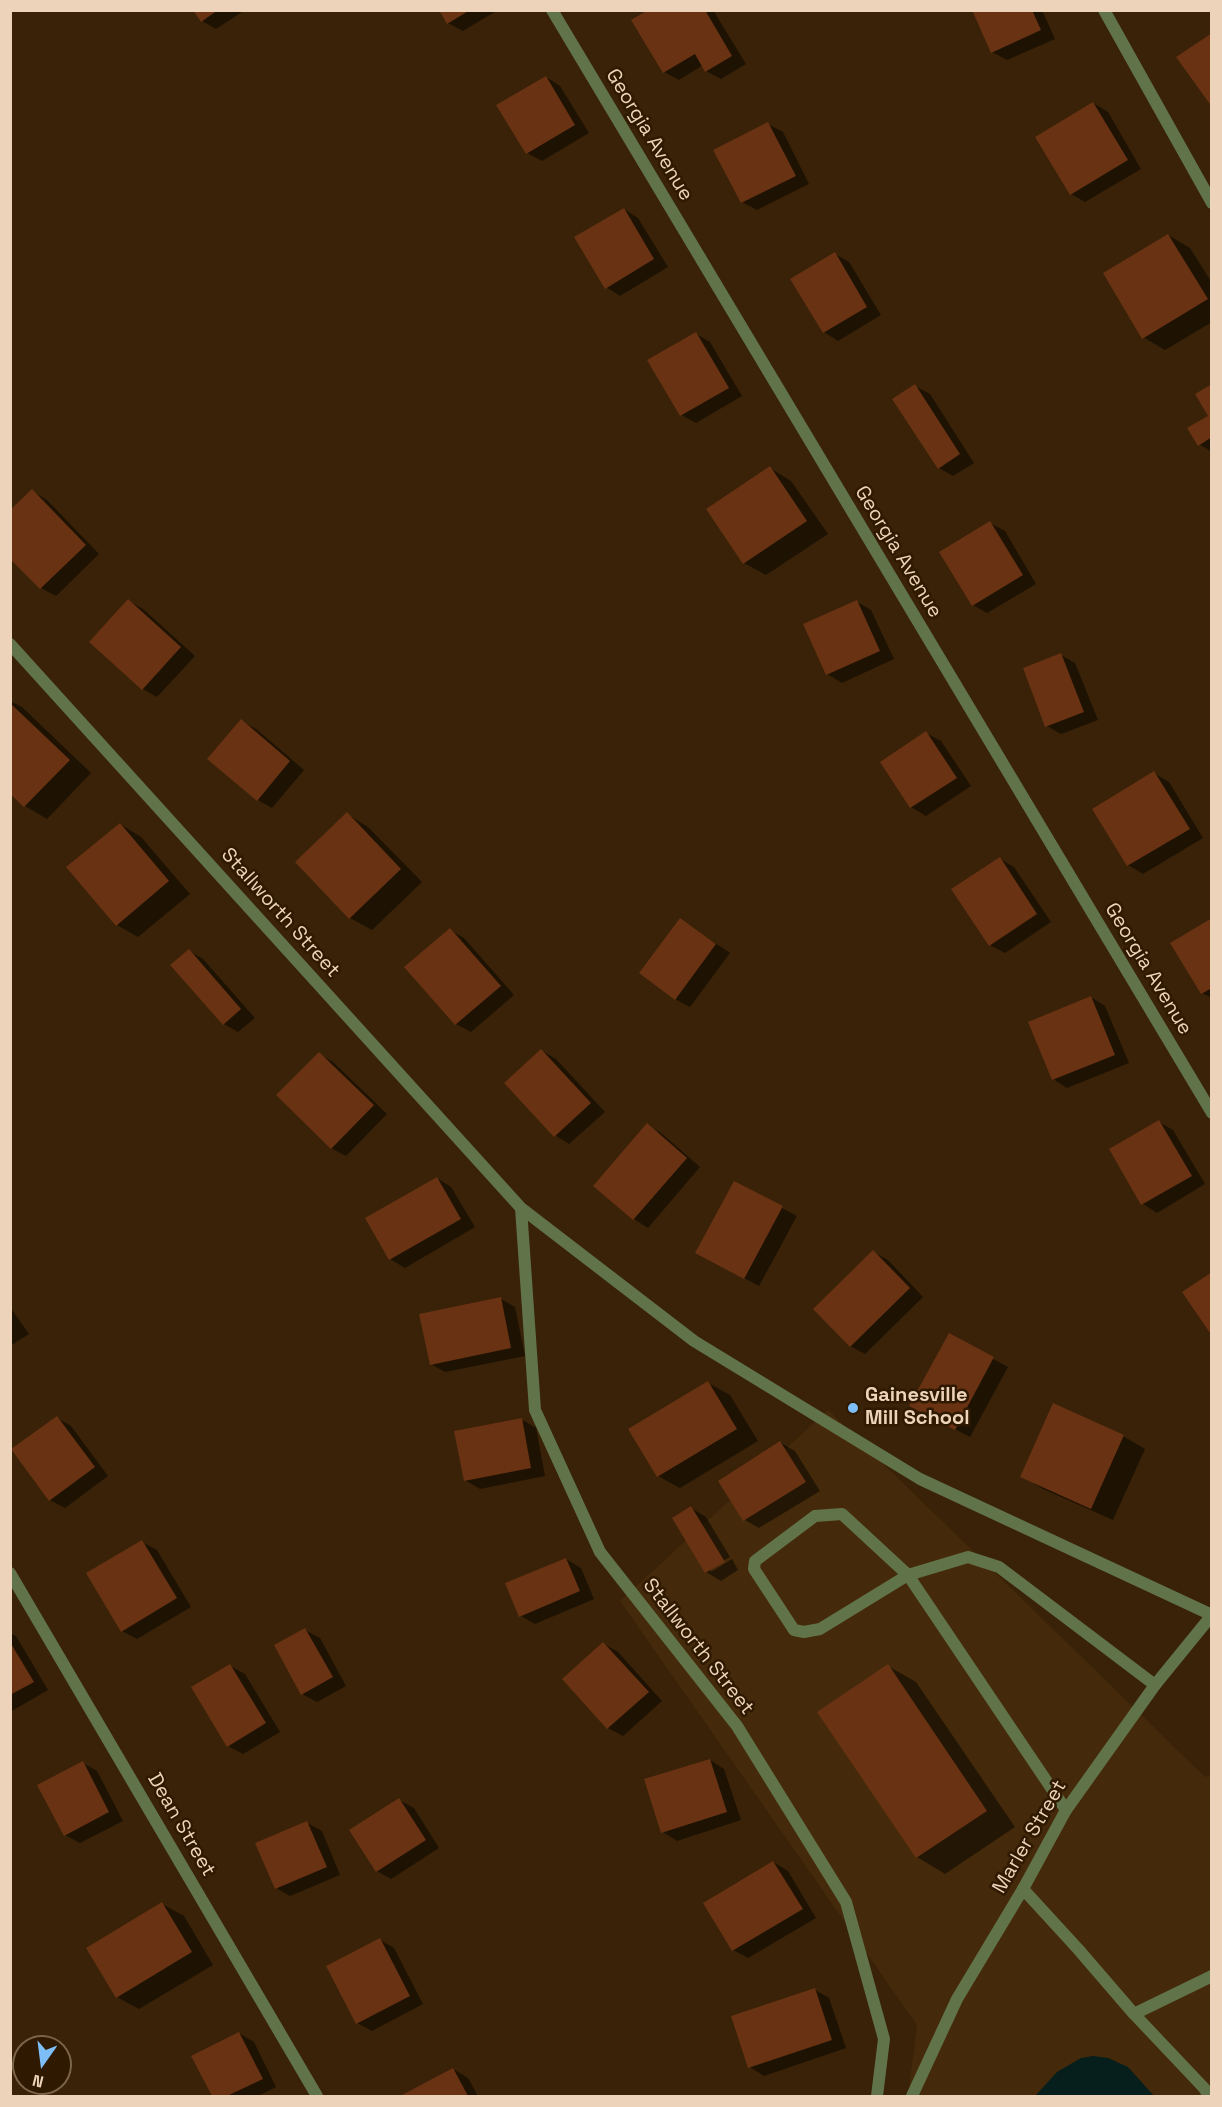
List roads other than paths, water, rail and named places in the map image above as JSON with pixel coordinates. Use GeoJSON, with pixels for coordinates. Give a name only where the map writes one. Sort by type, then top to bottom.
{"type":"FeatureCollection","features":[{"type":"Feature","properties":{"kind":"street","name":"Georgia Avenue"},"geometry":{"type":"LineString","coordinates":[[552,10],[1212,1113]]}},
{"type":"Feature","properties":{"kind":"street"},"geometry":{"type":"LineString","coordinates":[[1104,10],[1212,203]]}},
{"type":"Feature","properties":{"kind":"street","name":"Stallworth Street"},"geometry":{"type":"LineString","coordinates":[[10,644],[521,1208],[694,1341],[920,1479],[1212,1615]]}},
{"type":"Feature","properties":{"kind":"street","name":"Stallworth Street"},"geometry":{"type":"LineString","coordinates":[[521,1208],[535,1410],[600,1552],[737,1726],[846,1902],[884,2039],[877,2097]]}},
{"type":"Feature","properties":{"kind":"street"},"geometry":{"type":"LineString","coordinates":[[1066,1810],[908,1575],[842,1514],[815,1516],[755,1561],[754,1569],[794,1630],[804,1632],[820,1629],[908,1575],[968,1557],[999,1567],[1155,1685]]}},
{"type":"Feature","properties":{"kind":"street","name":"Dean Street"},"geometry":{"type":"LineString","coordinates":[[10,1573],[317,2097]]}},
{"type":"Feature","properties":{"kind":"street","name":"Marler Street"},"geometry":{"type":"LineString","coordinates":[[912,2097],[957,1998],[1023,1889],[1066,1810],[1155,1685],[1212,1615]]}},
{"type":"Feature","properties":{"kind":"street"},"geometry":{"type":"LineString","coordinates":[[1023,1889],[1134,2014],[1204,2088],[1209,2097]]}},
{"type":"Feature","properties":{"kind":"street"},"geometry":{"type":"LineString","coordinates":[[1134,2014],[1212,1976]]}},
{"type":"Feature","properties":{"kind":"water"},"geometry":{"type":"Polygon","coordinates":[[[1093,2056],[1108,2058],[1128,2067],[1154,2096],[1035,2096],[1057,2072],[1081,2058],[1093,2056]]]}},
{"type":"Feature","properties":{"kind":"place","name":"Gainesville Mill School"},"geometry":{"type":"Point","coordinates":[853,1408]}}]}
